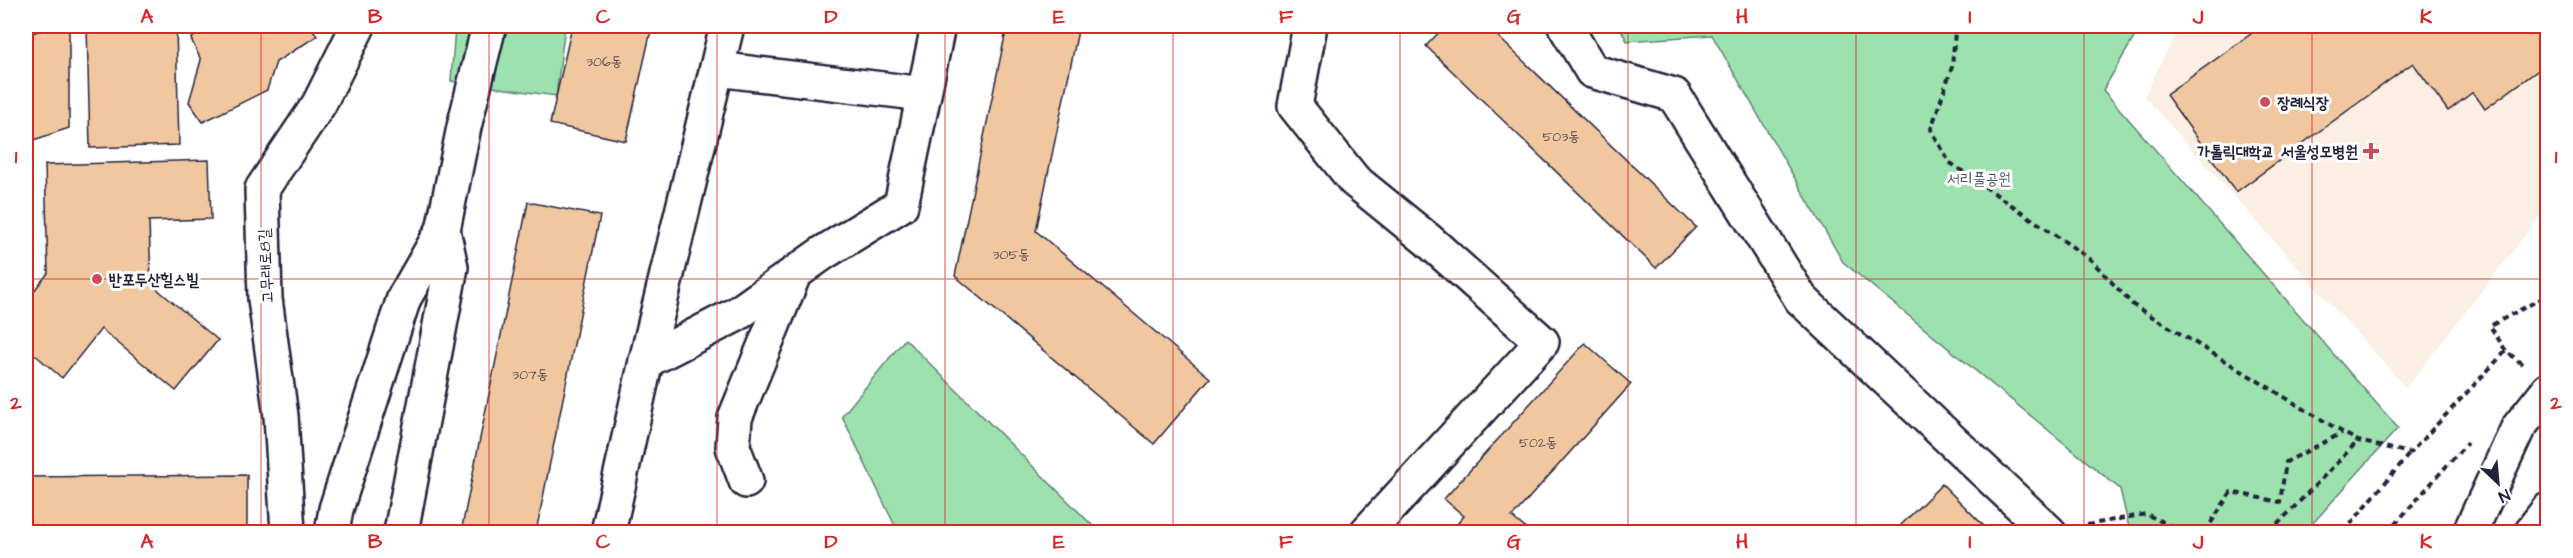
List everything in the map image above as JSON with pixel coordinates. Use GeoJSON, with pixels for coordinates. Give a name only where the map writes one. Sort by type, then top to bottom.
{"type":"FeatureCollection","features":[{"type":"Feature","properties":{"kind":"street","name":"고무래로8길"},"geometry":{"type":"LineString","coordinates":[[288,532],[281,416],[265,299],[262,189],[319,104],[358,26]]}},
{"type":"Feature","properties":{"kind":"street"},"geometry":{"type":"LineString","coordinates":[[332,532],[336,509],[404,298],[443,230],[464,127],[489,26]]}},
{"type":"Feature","properties":{"kind":"street"},"geometry":{"type":"LineString","coordinates":[[608,532],[646,361],[727,26]]}},
{"type":"Feature","properties":{"kind":"street"},"geometry":{"type":"LineString","coordinates":[[646,361],[737,314],[823,253],[901,205],[938,26]]}},
{"type":"Feature","properties":{"kind":"street"},"geometry":{"type":"LineString","coordinates":[[1311,26],[1295,106],[1354,180],[1428,240],[1542,342],[1367,532]]}},
{"type":"Feature","properties":{"kind":"street"},"geometry":{"type":"LineString","coordinates":[[1566,26],[1592,71],[1674,95],[1801,299],[2049,532]]}},
{"type":"Feature","properties":{"kind":"street"},"geometry":{"type":"LineString","coordinates":[[717,69],[924,94]]}},
{"type":"Feature","properties":{"kind":"street"},"geometry":{"type":"LineString","coordinates":[[401,532],[451,267],[443,230]]}},
{"type":"Feature","properties":{"kind":"street"},"geometry":{"type":"LineString","coordinates":[[746,481],[733,447],[735,418],[794,274]]}},
{"type":"Feature","properties":{"kind":"street"},"geometry":{"type":"LineString","coordinates":[[2470,532],[2518,428],[2547,390]]}},
{"type":"Feature","properties":{"kind":"street"},"geometry":{"type":"LineString","coordinates":[[2531,532],[2547,510]]}},
{"type":"Feature","properties":{"kind":"path"},"geometry":{"type":"LineString","coordinates":[[1950,26],[1956,32],[1952,67],[1931,129],[1949,162],[2090,259],[2133,305],[2358,441],[2410,453]]}},
{"type":"Feature","properties":{"kind":"path"},"geometry":{"type":"LineString","coordinates":[[2344,532],[2410,453],[2506,351],[2490,326],[2547,295]]}},
{"type":"Feature","properties":{"kind":"path"},"geometry":{"type":"LineString","coordinates":[[2205,532],[2230,492],[2280,502],[2286,462],[2342,432]]}},
{"type":"Feature","properties":{"kind":"path"},"geometry":{"type":"LineString","coordinates":[[2388,532],[2472,436]]}},
{"type":"Feature","properties":{"kind":"path"},"geometry":{"type":"LineString","coordinates":[[2270,532],[2358,441]]}},
{"type":"Feature","properties":{"kind":"path"},"geometry":{"type":"LineString","coordinates":[[2049,532],[2146,514],[2183,532]]}},
{"type":"Feature","properties":{"kind":"shaded area","name":"가톨릭대학교 서울성모병원"},"geometry":{"type":"Polygon","coordinates":[[[2180,26],[2547,26],[2547,207],[2406,388],[2144,96],[2180,26]]]}},
{"type":"Feature","properties":{"kind":"green space"},"geometry":{"type":"Polygon","coordinates":[[[455,26],[565,26],[556,96],[451,81],[455,26]]]}},
{"type":"Feature","properties":{"kind":"green space","name":"서리풀공원"},"geometry":{"type":"Polygon","coordinates":[[[1619,26],[2141,26],[2103,90],[2398,428],[2305,532],[2130,532],[2120,489],[1843,262],[1712,35],[1627,41],[1619,26]]]}},
{"type":"Feature","properties":{"kind":"green space"},"geometry":{"type":"Polygon","coordinates":[[[905,339],[1099,532],[898,532],[842,416],[905,339]]]}},
{"type":"Feature","properties":{"kind":"building"},"geometry":{"type":"Polygon","coordinates":[[[49,26],[69,31],[69,128],[26,142],[26,36],[49,26]]]}},
{"type":"Feature","properties":{"kind":"building"},"geometry":{"type":"Polygon","coordinates":[[[87,26],[176,26],[179,145],[90,148],[87,26]]]}},
{"type":"Feature","properties":{"kind":"building"},"geometry":{"type":"Polygon","coordinates":[[[207,26],[311,26],[317,36],[276,62],[267,90],[203,122],[189,102],[201,60],[191,39],[207,26]]]}},
{"type":"Feature","properties":{"kind":"building"},"geometry":{"type":"Polygon","coordinates":[[[572,26],[652,26],[626,141],[550,124],[572,26]]]}},
{"type":"Feature","properties":{"kind":"building"},"geometry":{"type":"Polygon","coordinates":[[[1007,26],[1079,26],[1036,231],[1210,378],[1154,444],[955,276],[1007,26]]]}},
{"type":"Feature","properties":{"kind":"building"},"geometry":{"type":"Polygon","coordinates":[[[1445,26],[1487,26],[1696,227],[1656,268],[1426,46],[1445,26]]]}},
{"type":"Feature","properties":{"kind":"building","name":"장례식장"},"geometry":{"type":"Polygon","coordinates":[[[2262,26],[2548,26],[2548,63],[2485,109],[2473,92],[2448,111],[2413,63],[2236,192],[2166,95],[2262,26]]]}},
{"type":"Feature","properties":{"kind":"building","name":"반포두산힐스빌"},"geometry":{"type":"Polygon","coordinates":[[[209,160],[211,219],[149,221],[151,284],[218,340],[176,391],[101,329],[62,378],[26,347],[26,301],[48,273],[45,165],[209,160]]]}},
{"type":"Feature","properties":{"kind":"building"},"geometry":{"type":"Polygon","coordinates":[[[528,202],[600,216],[536,532],[461,532],[528,202]]]}},
{"type":"Feature","properties":{"kind":"building"},"geometry":{"type":"Polygon","coordinates":[[[1585,343],[1631,384],[1512,517],[1530,532],[1450,532],[1464,516],[1444,499],[1585,343]]]}},
{"type":"Feature","properties":{"kind":"building"},"geometry":{"type":"Polygon","coordinates":[[[247,475],[247,532],[26,532],[26,477],[247,475]]]}},
{"type":"Feature","properties":{"kind":"building"},"geometry":{"type":"Polygon","coordinates":[[[1942,484],[1988,530],[1985,532],[1894,532],[1942,484]]]}},
{"type":"Feature","properties":{"kind":"place","name":"장례식장"},"geometry":{"type":"Point","coordinates":[2265,102]}},
{"type":"Feature","properties":{"kind":"place","name":"가톨릭대학교 서울성모병원"},"geometry":{"type":"Point","coordinates":[2371,151]}},
{"type":"Feature","properties":{"kind":"place","name":"반포두산힐스빌"},"geometry":{"type":"Point","coordinates":[97,279]}}]}
